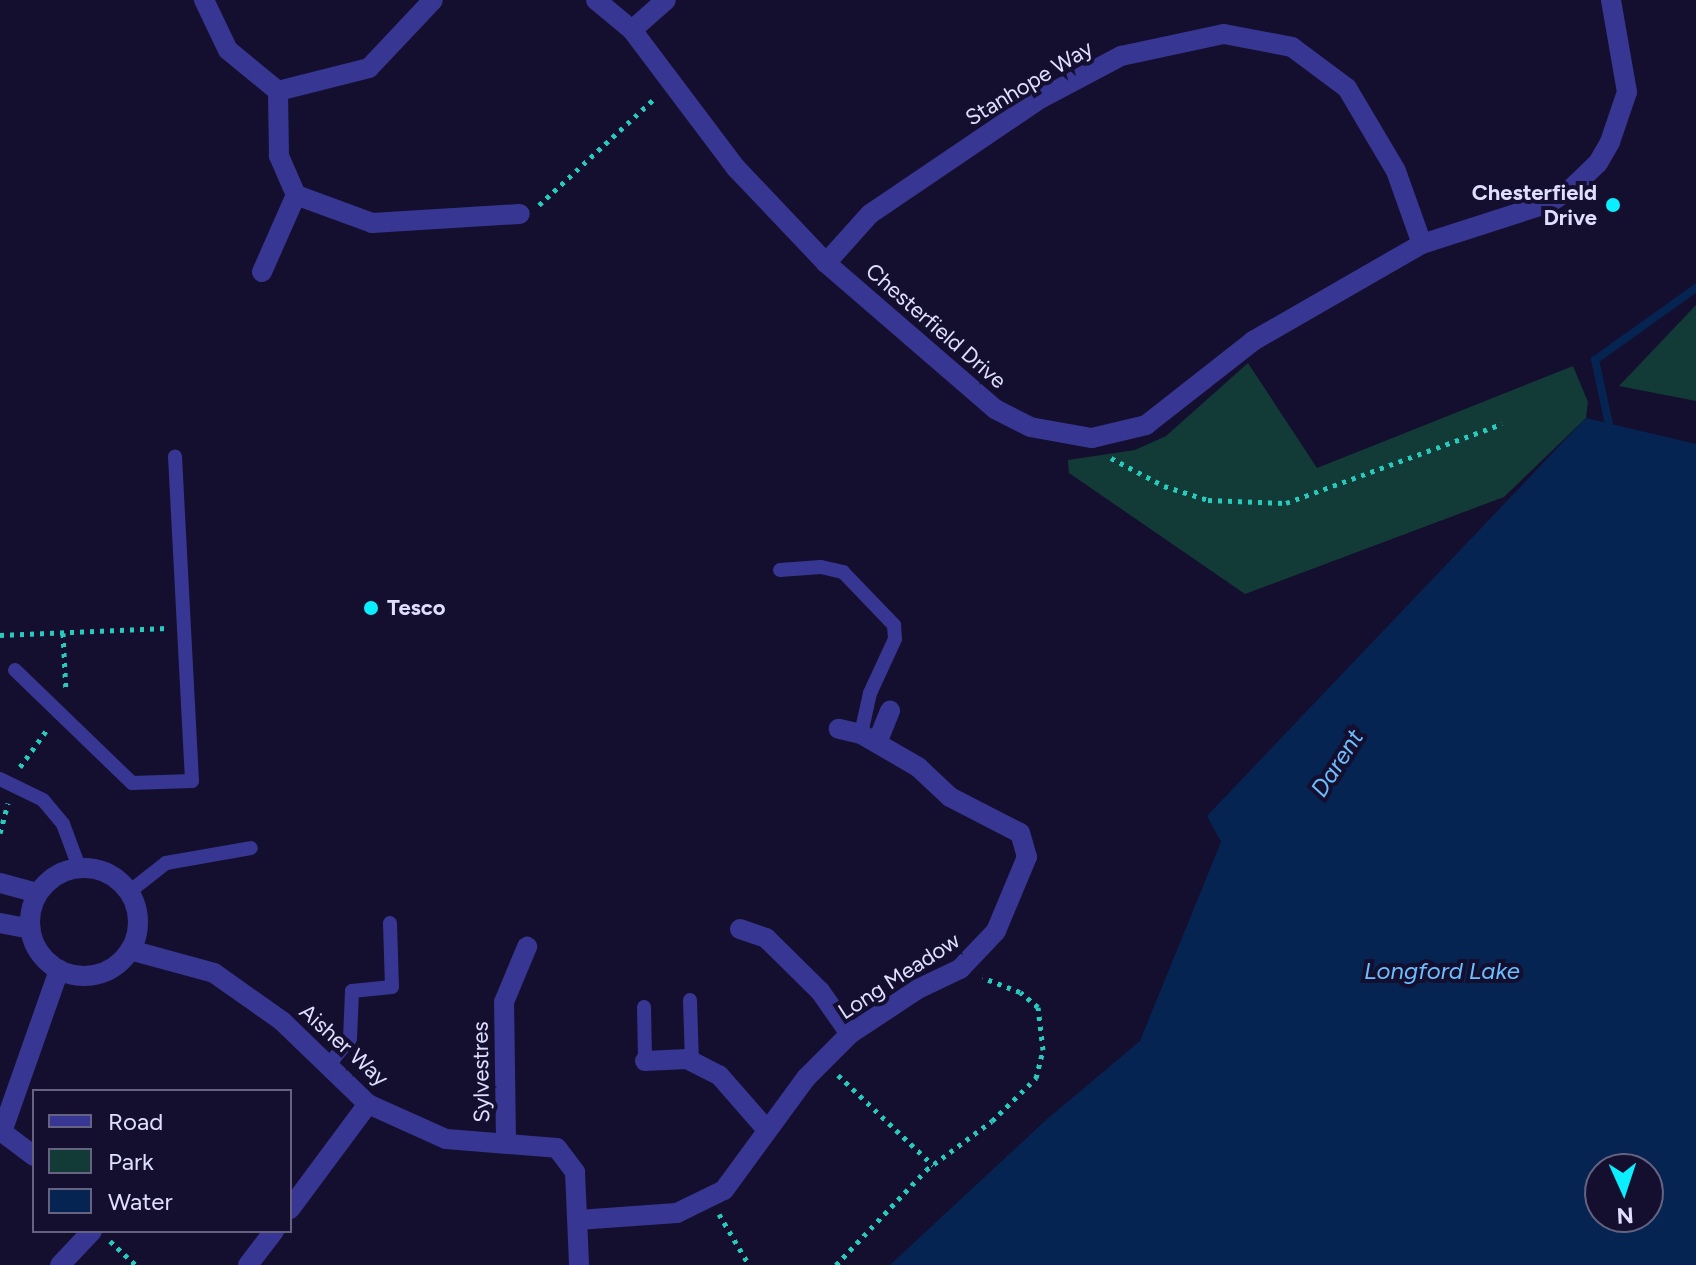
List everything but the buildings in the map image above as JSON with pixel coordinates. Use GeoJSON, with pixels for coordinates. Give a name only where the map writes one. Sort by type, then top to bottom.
{"type":"FeatureCollection","features":[{"type":"Feature","properties":{"kind":"street"},"geometry":{"type":"LineString","coordinates":[[204,0],[228,50],[278,91],[279,156],[296,195],[372,223],[520,214]]}},
{"type":"Feature","properties":{"kind":"street"},"geometry":{"type":"LineString","coordinates":[[278,91],[369,68],[433,0]]}},
{"type":"Feature","properties":{"kind":"street","name":"Chesterfield Drive"},"geometry":{"type":"LineString","coordinates":[[596,0],[632,30],[763,200],[826,263],[995,409],[1057,435],[1092,438],[1146,425],[1253,341],[1422,244],[1549,203],[1598,163],[1620,119],[1627,92],[1611,0]]}},
{"type":"Feature","properties":{"kind":"street"},"geometry":{"type":"LineString","coordinates":[[632,30],[666,0]]}},
{"type":"Feature","properties":{"kind":"street","name":"Stanhope Way"},"geometry":{"type":"LineString","coordinates":[[826,263],[870,214],[1040,99],[1121,56],[1224,34],[1292,47],[1347,88],[1396,171],[1422,244]]}},
{"type":"Feature","properties":{"kind":"street"},"geometry":{"type":"LineString","coordinates":[[262,272],[296,195]]}},
{"type":"Feature","properties":{"kind":"street"},"geometry":{"type":"LineString","coordinates":[[869,739],[890,711]]}},
{"type":"Feature","properties":{"kind":"street","name":"Long Meadow"},"geometry":{"type":"LineString","coordinates":[[578,1220],[677,1213],[724,1190],[767,1130],[823,1061],[850,1034],[918,989],[960,969],[996,931],[1023,871],[1027,843],[1020,833],[950,797],[918,767],[869,739],[839,729]]}},
{"type":"Feature","properties":{"kind":"street"},"geometry":{"type":"LineString","coordinates":[[79,867],[106,872],[129,892],[138,918],[130,950],[97,974],[59,970],[41,956],[30,929],[37,893],[58,874],[79,867]]}},
{"type":"Feature","properties":{"kind":"street"},"geometry":{"type":"LineString","coordinates":[[0,883],[37,893]]}},
{"type":"Feature","properties":{"kind":"street"},"geometry":{"type":"LineString","coordinates":[[0,923],[30,929]]}},
{"type":"Feature","properties":{"kind":"street"},"geometry":{"type":"LineString","coordinates":[[740,929],[766,938],[820,991],[850,1034]]}},
{"type":"Feature","properties":{"kind":"street","name":"Sylvestres"},"geometry":{"type":"LineString","coordinates":[[506,1141],[504,1002],[527,947]]}},
{"type":"Feature","properties":{"kind":"street","name":"Aisher Way"},"geometry":{"type":"LineString","coordinates":[[130,950],[214,973],[282,1021],[368,1104],[446,1139],[506,1141],[557,1148],[575,1172],[579,1265]]}},
{"type":"Feature","properties":{"kind":"street"},"geometry":{"type":"LineString","coordinates":[[32,1154],[1,1131],[59,970]]}},
{"type":"Feature","properties":{"kind":"street","name":"Sylvestres"},"geometry":{"type":"LineString","coordinates":[[482,999],[504,1002]]}},
{"type":"Feature","properties":{"kind":"street"},"geometry":{"type":"LineString","coordinates":[[645,1061],[692,1062],[728,1082],[767,1130]]}},
{"type":"Feature","properties":{"kind":"street"},"geometry":{"type":"LineString","coordinates":[[292,1206],[368,1104]]}},
{"type":"Feature","properties":{"kind":"street"},"geometry":{"type":"LineString","coordinates":[[248,1265],[272,1233]]}},
{"type":"Feature","properties":{"kind":"street"},"geometry":{"type":"LineString","coordinates":[[60,1265],[99,1235]]}},
{"type":"Feature","properties":{"kind":"lane"},"geometry":{"type":"LineString","coordinates":[[15,670],[132,783],[192,781],[175,456]]}},
{"type":"Feature","properties":{"kind":"lane"},"geometry":{"type":"LineString","coordinates":[[780,570],[821,567],[843,572],[894,625],[895,639],[870,693],[869,739]]}},
{"type":"Feature","properties":{"kind":"lane"},"geometry":{"type":"LineString","coordinates":[[6,782],[43,800],[63,824],[79,867]]}},
{"type":"Feature","properties":{"kind":"lane"},"geometry":{"type":"LineString","coordinates":[[129,892],[166,863],[251,848]]}},
{"type":"Feature","properties":{"kind":"lane"},"geometry":{"type":"LineString","coordinates":[[327,1067],[350,1039],[352,991],[392,987],[390,923]]}},
{"type":"Feature","properties":{"kind":"lane"},"geometry":{"type":"LineString","coordinates":[[690,1000],[692,1062]]}},
{"type":"Feature","properties":{"kind":"lane"},"geometry":{"type":"LineString","coordinates":[[644,1007],[645,1061]]}},
{"type":"Feature","properties":{"kind":"path"},"geometry":{"type":"LineString","coordinates":[[520,214],[545,202],[672,81]]}},
{"type":"Feature","properties":{"kind":"path"},"geometry":{"type":"LineString","coordinates":[[1092,438],[1108,457],[1164,486],[1250,505],[1286,503],[1502,424]]}},
{"type":"Feature","properties":{"kind":"path"},"geometry":{"type":"LineString","coordinates":[[0,635],[184,627]]}},
{"type":"Feature","properties":{"kind":"path"},"geometry":{"type":"LineString","coordinates":[[0,833],[6,782],[67,705],[63,633]]}},
{"type":"Feature","properties":{"kind":"path"},"geometry":{"type":"LineString","coordinates":[[836,1265],[933,1165],[992,1121],[1036,1078],[1043,1050],[1038,1007],[1020,992],[960,969]]}},
{"type":"Feature","properties":{"kind":"path"},"geometry":{"type":"LineString","coordinates":[[823,1061],[933,1165]]}},
{"type":"Feature","properties":{"kind":"path"},"geometry":{"type":"LineString","coordinates":[[706,1199],[749,1265]]}},
{"type":"Feature","properties":{"kind":"path"},"geometry":{"type":"LineString","coordinates":[[99,1235],[136,1265]]}},
{"type":"Feature","properties":{"kind":"green space"},"geometry":{"type":"Polygon","coordinates":[[[1696,305],[1696,401],[1619,386],[1696,305]]]}},
{"type":"Feature","properties":{"kind":"green space"},"geometry":{"type":"Polygon","coordinates":[[[1248,363],[1317,468],[1573,366],[1588,402],[1586,418],[1504,497],[1245,594],[1069,473],[1068,460],[1135,450],[1166,436],[1248,363]]]}},
{"type":"Feature","properties":{"kind":"water","name":"Longford Lake"},"geometry":{"type":"Polygon","coordinates":[[[1586,418],[1696,444],[1696,1265],[890,1265],[1046,1120],[1140,1041],[1221,842],[1207,816],[1586,418]]]}},
{"type":"Feature","properties":{"kind":"waterway","name":"Darent"},"geometry":{"type":"LineString","coordinates":[[1609,424],[1595,360],[1696,288]]}},
{"type":"Feature","properties":{"kind":"place","name":"Chesterfield Drive"},"geometry":{"type":"Point","coordinates":[1613,205]}},
{"type":"Feature","properties":{"kind":"place","name":"Tesco"},"geometry":{"type":"Point","coordinates":[371,608]}}]}
